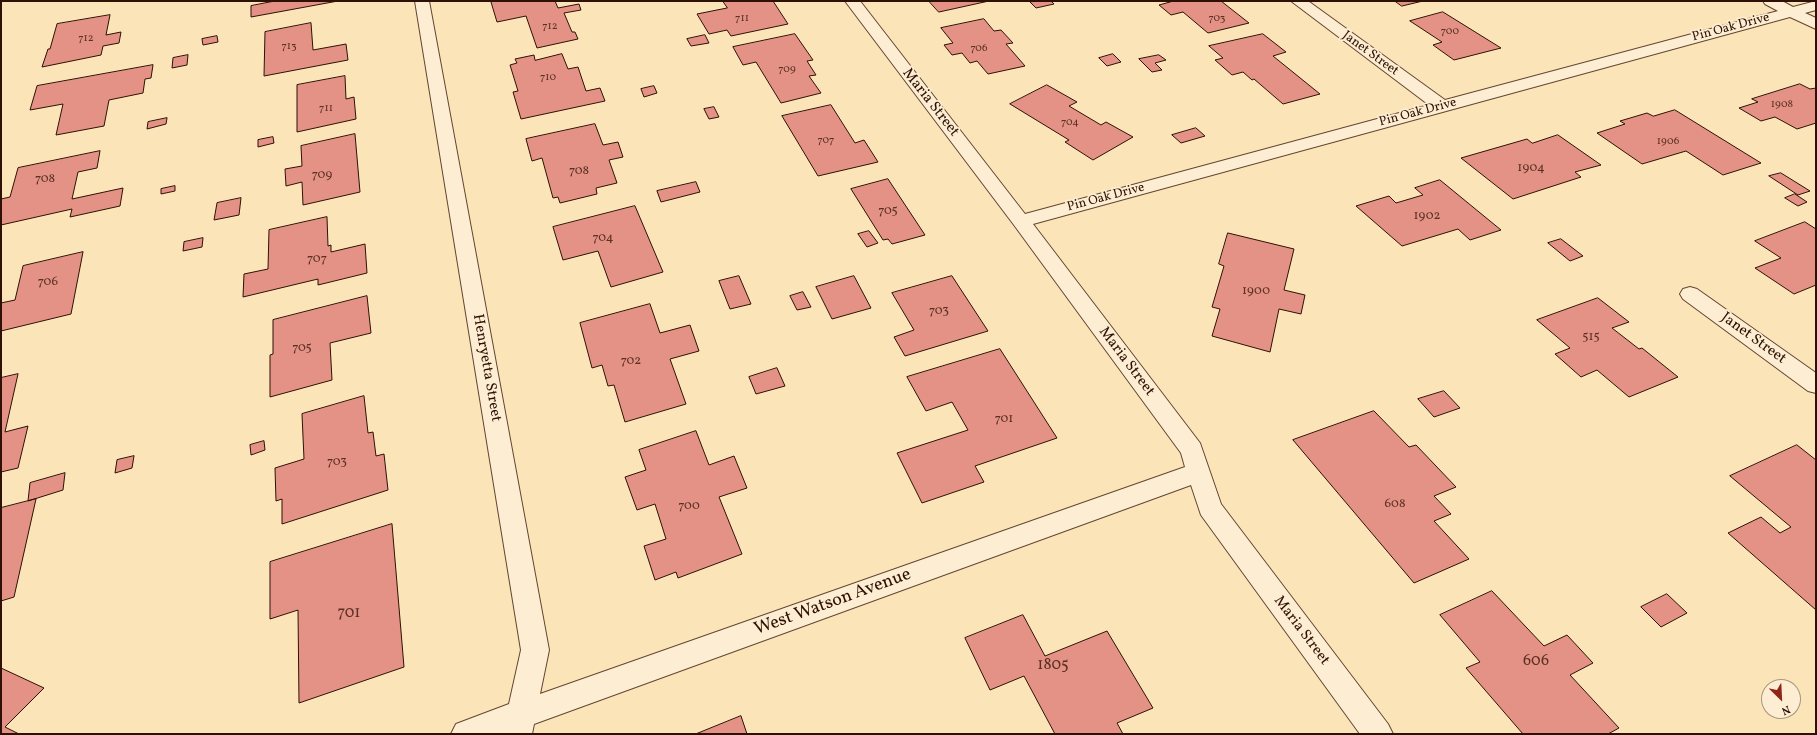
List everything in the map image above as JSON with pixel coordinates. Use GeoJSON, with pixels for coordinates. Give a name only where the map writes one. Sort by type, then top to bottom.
{"type":"FeatureCollection","features":[{"type":"Feature","properties":{"kind":"street","name":"Henryetta Street"},"geometry":{"type":"LineString","coordinates":[[422,1],[535,650],[519,724]]}},
{"type":"Feature","properties":{"kind":"street","name":"Maria Street"},"geometry":{"type":"LineString","coordinates":[[852,1],[1192,450],[1210,508],[1378,734]]}},
{"type":"Feature","properties":{"kind":"street","name":"Janet Street"},"geometry":{"type":"LineString","coordinates":[[1298,1],[1442,106]]}},
{"type":"Feature","properties":{"kind":"street"},"geometry":{"type":"LineString","coordinates":[[1770,1],[1816,24]]}},
{"type":"Feature","properties":{"kind":"street","name":"Pin Oak Drive"},"geometry":{"type":"LineString","coordinates":[[1020,221],[1816,5]]}},
{"type":"Feature","properties":{"kind":"street","name":"Janet Street"},"geometry":{"type":"LineString","coordinates":[[1690,294],[1816,385]]}},
{"type":"Feature","properties":{"kind":"street","name":"West Watson Avenue"},"geometry":{"type":"LineString","coordinates":[[466,734],[519,724],[1199,472]]}},
{"type":"Feature","properties":{"kind":"building"},"geometry":{"type":"Polygon","coordinates":[[[275,1],[338,1],[251,17],[251,6],[275,1]]]}},
{"type":"Feature","properties":{"kind":"building"},"geometry":{"type":"Polygon","coordinates":[[[555,1],[558,8],[579,4],[581,10],[564,13],[572,32],[575,32],[578,39],[537,48],[526,16],[497,22],[491,2],[555,1]]]}},
{"type":"Feature","properties":{"kind":"building"},"geometry":{"type":"Polygon","coordinates":[[[723,1],[773,1],[788,24],[731,36],[727,30],[709,34],[697,14],[727,8],[723,1]]]}},
{"type":"Feature","properties":{"kind":"building"},"geometry":{"type":"Polygon","coordinates":[[[929,1],[989,1],[939,12],[929,1]]]}},
{"type":"Feature","properties":{"kind":"building"},"geometry":{"type":"Polygon","coordinates":[[[1051,1],[1054,4],[1036,8],[1030,2],[1051,1]]]}},
{"type":"Feature","properties":{"kind":"building"},"geometry":{"type":"Polygon","coordinates":[[[1169,1],[1221,1],[1249,23],[1208,33],[1183,12],[1171,15],[1159,5],[1170,2],[1169,1]]]}},
{"type":"Feature","properties":{"kind":"building"},"geometry":{"type":"Polygon","coordinates":[[[1395,1],[1423,1],[1402,6],[1395,1]]]}},
{"type":"Feature","properties":{"kind":"building"},"geometry":{"type":"Polygon","coordinates":[[[1443,12],[1501,48],[1454,60],[1433,45],[1442,42],[1410,21],[1443,12]]]}},
{"type":"Feature","properties":{"kind":"building"},"geometry":{"type":"Polygon","coordinates":[[[110,15],[106,35],[121,32],[119,43],[103,46],[101,55],[42,67],[48,49],[50,49],[57,24],[110,15]]]}},
{"type":"Feature","properties":{"kind":"building"},"geometry":{"type":"Polygon","coordinates":[[[984,19],[994,31],[1001,30],[1013,43],[1006,44],[1025,66],[988,74],[977,61],[970,63],[962,53],[952,55],[944,45],[953,43],[941,28],[984,19]]]}},
{"type":"Feature","properties":{"kind":"building"},"geometry":{"type":"Polygon","coordinates":[[[311,23],[313,50],[346,44],[348,60],[264,76],[265,32],[311,23]]]}},
{"type":"Feature","properties":{"kind":"building"},"geometry":{"type":"Polygon","coordinates":[[[795,34],[813,60],[807,61],[816,75],[809,76],[821,93],[781,103],[756,62],[743,65],[733,47],[795,34]]]}},
{"type":"Feature","properties":{"kind":"building"},"geometry":{"type":"Polygon","coordinates":[[[1263,34],[1286,52],[1273,56],[1320,94],[1283,104],[1254,79],[1252,80],[1243,72],[1232,75],[1215,60],[1223,58],[1209,46],[1263,34]]]}},
{"type":"Feature","properties":{"kind":"building"},"geometry":{"type":"Polygon","coordinates":[[[705,35],[709,43],[691,46],[687,39],[705,35]]]}},
{"type":"Feature","properties":{"kind":"building"},"geometry":{"type":"Polygon","coordinates":[[[217,36],[218,42],[203,45],[202,39],[217,36]]]}},
{"type":"Feature","properties":{"kind":"building"},"geometry":{"type":"Polygon","coordinates":[[[562,54],[568,69],[578,67],[586,91],[600,88],[605,101],[521,119],[513,92],[518,91],[510,65],[517,63],[515,59],[534,55],[535,60],[562,54]]]}},
{"type":"Feature","properties":{"kind":"building"},"geometry":{"type":"Polygon","coordinates":[[[1113,54],[1121,62],[1107,66],[1099,58],[1113,54]]]}},
{"type":"Feature","properties":{"kind":"building"},"geometry":{"type":"Polygon","coordinates":[[[188,55],[187,65],[172,68],[173,58],[188,55]]]}},
{"type":"Feature","properties":{"kind":"building"},"geometry":{"type":"Polygon","coordinates":[[[1159,55],[1166,60],[1155,63],[1162,70],[1152,72],[1139,59],[1159,55]]]}},
{"type":"Feature","properties":{"kind":"building"},"geometry":{"type":"Polygon","coordinates":[[[153,65],[151,78],[145,79],[143,93],[109,100],[104,126],[56,135],[63,104],[30,110],[37,86],[153,65]]]}},
{"type":"Feature","properties":{"kind":"building"},"geometry":{"type":"Polygon","coordinates":[[[345,76],[346,99],[354,97],[356,119],[297,132],[297,85],[345,76]]]}},
{"type":"Feature","properties":{"kind":"building"},"geometry":{"type":"Polygon","coordinates":[[[1800,84],[1810,89],[1816,88],[1816,123],[1797,129],[1775,117],[1761,121],[1739,108],[1758,102],[1752,99],[1800,84]]]}},
{"type":"Feature","properties":{"kind":"building"},"geometry":{"type":"Polygon","coordinates":[[[1047,85],[1077,102],[1069,106],[1101,125],[1106,122],[1133,137],[1093,160],[1065,142],[1069,140],[1010,104],[1047,85]]]}},
{"type":"Feature","properties":{"kind":"building"},"geometry":{"type":"Polygon","coordinates":[[[654,86],[657,93],[644,97],[641,89],[654,86]]]}},
{"type":"Feature","properties":{"kind":"building"},"geometry":{"type":"Polygon","coordinates":[[[831,105],[855,143],[864,140],[878,162],[818,176],[782,116],[831,105]]]}},
{"type":"Feature","properties":{"kind":"building"},"geometry":{"type":"Polygon","coordinates":[[[714,107],[719,117],[709,119],[704,109],[714,107]]]}},
{"type":"Feature","properties":{"kind":"building"},"geometry":{"type":"Polygon","coordinates":[[[1675,110],[1761,163],[1723,175],[1686,151],[1642,164],[1597,133],[1625,124],[1620,121],[1647,113],[1653,116],[1675,110]]]}},
{"type":"Feature","properties":{"kind":"building"},"geometry":{"type":"Polygon","coordinates":[[[167,118],[166,124],[147,129],[148,122],[167,118]]]}},
{"type":"Feature","properties":{"kind":"building"},"geometry":{"type":"Polygon","coordinates":[[[595,124],[603,145],[618,142],[623,157],[609,160],[617,183],[596,188],[597,194],[560,203],[558,197],[553,198],[542,158],[532,161],[526,139],[595,124]]]}},
{"type":"Feature","properties":{"kind":"building"},"geometry":{"type":"Polygon","coordinates":[[[1196,128],[1205,136],[1181,143],[1172,135],[1196,128]]]}},
{"type":"Feature","properties":{"kind":"building"},"geometry":{"type":"Polygon","coordinates":[[[355,134],[360,192],[303,205],[302,182],[286,186],[285,169],[302,166],[301,146],[355,134]]]}},
{"type":"Feature","properties":{"kind":"building"},"geometry":{"type":"Polygon","coordinates":[[[1558,135],[1601,165],[1575,172],[1581,177],[1513,199],[1461,158],[1527,139],[1532,143],[1558,135]]]}},
{"type":"Feature","properties":{"kind":"building"},"geometry":{"type":"Polygon","coordinates":[[[273,137],[274,143],[258,147],[258,140],[273,137]]]}},
{"type":"Feature","properties":{"kind":"building"},"geometry":{"type":"Polygon","coordinates":[[[100,151],[97,168],[78,172],[72,199],[123,188],[120,206],[70,217],[72,209],[1,225],[1,199],[10,197],[18,168],[100,151]]]}},
{"type":"Feature","properties":{"kind":"building"},"geometry":{"type":"Polygon","coordinates":[[[1781,173],[1810,191],[1798,195],[1769,176],[1781,173]]]}},
{"type":"Feature","properties":{"kind":"building"},"geometry":{"type":"Polygon","coordinates":[[[888,179],[925,235],[892,244],[888,239],[883,240],[851,189],[888,179]]]}},
{"type":"Feature","properties":{"kind":"building"},"geometry":{"type":"Polygon","coordinates":[[[1440,180],[1501,230],[1470,240],[1458,229],[1402,246],[1356,206],[1389,196],[1396,203],[1423,195],[1415,188],[1440,180]]]}},
{"type":"Feature","properties":{"kind":"building"},"geometry":{"type":"Polygon","coordinates":[[[696,182],[700,192],[661,202],[657,191],[696,182]]]}},
{"type":"Feature","properties":{"kind":"building"},"geometry":{"type":"Polygon","coordinates":[[[175,186],[175,191],[161,194],[161,189],[175,186]]]}},
{"type":"Feature","properties":{"kind":"building"},"geometry":{"type":"Polygon","coordinates":[[[1795,194],[1807,202],[1798,206],[1785,198],[1795,194]]]}},
{"type":"Feature","properties":{"kind":"building"},"geometry":{"type":"Polygon","coordinates":[[[241,198],[239,215],[214,220],[217,203],[241,198]]]}},
{"type":"Feature","properties":{"kind":"building"},"geometry":{"type":"Polygon","coordinates":[[[635,206],[663,272],[611,287],[598,251],[563,260],[553,227],[635,206]]]}},
{"type":"Feature","properties":{"kind":"building"},"geometry":{"type":"Polygon","coordinates":[[[327,217],[328,246],[331,245],[331,252],[365,244],[367,273],[318,285],[318,279],[243,297],[244,274],[268,269],[269,230],[327,217]]]}},
{"type":"Feature","properties":{"kind":"building"},"geometry":{"type":"Polygon","coordinates":[[[1805,222],[1816,229],[1816,285],[1794,294],[1755,268],[1781,258],[1755,241],[1805,222]]]}},
{"type":"Feature","properties":{"kind":"building"},"geometry":{"type":"Polygon","coordinates":[[[869,231],[878,243],[867,247],[858,234],[869,231]]]}},
{"type":"Feature","properties":{"kind":"building"},"geometry":{"type":"Polygon","coordinates":[[[1228,233],[1294,249],[1284,290],[1305,295],[1301,314],[1279,309],[1270,352],[1212,336],[1220,309],[1212,307],[1224,266],[1219,264],[1228,233]]]}},
{"type":"Feature","properties":{"kind":"building"},"geometry":{"type":"Polygon","coordinates":[[[203,238],[202,247],[183,251],[184,242],[203,238]]]}},
{"type":"Feature","properties":{"kind":"building"},"geometry":{"type":"Polygon","coordinates":[[[1561,239],[1583,256],[1570,261],[1548,243],[1561,239]]]}},
{"type":"Feature","properties":{"kind":"building"},"geometry":{"type":"Polygon","coordinates":[[[83,252],[71,314],[1,331],[1,303],[15,300],[23,266],[83,252]]]}},
{"type":"Feature","properties":{"kind":"building"},"geometry":{"type":"Polygon","coordinates":[[[739,276],[751,304],[730,309],[719,281],[739,276]]]}},
{"type":"Feature","properties":{"kind":"building"},"geometry":{"type":"Polygon","coordinates":[[[854,276],[871,308],[832,319],[816,287],[854,276]]]}},
{"type":"Feature","properties":{"kind":"building"},"geometry":{"type":"Polygon","coordinates":[[[952,276],[988,331],[905,356],[894,337],[914,330],[892,293],[952,276]]]}},
{"type":"Feature","properties":{"kind":"building"},"geometry":{"type":"Polygon","coordinates":[[[803,292],[811,307],[797,310],[790,296],[803,292]]]}},
{"type":"Feature","properties":{"kind":"building"},"geometry":{"type":"Polygon","coordinates":[[[367,296],[371,333],[330,343],[332,380],[270,397],[270,355],[273,354],[273,320],[367,296]]]}},
{"type":"Feature","properties":{"kind":"building"},"geometry":{"type":"Polygon","coordinates":[[[1598,298],[1629,322],[1612,328],[1639,349],[1642,348],[1678,377],[1629,397],[1597,370],[1581,377],[1555,354],[1570,348],[1537,320],[1598,298]]]}},
{"type":"Feature","properties":{"kind":"building"},"geometry":{"type":"Polygon","coordinates":[[[650,304],[660,333],[690,325],[699,351],[670,359],[686,404],[625,422],[614,385],[608,386],[602,365],[592,368],[580,323],[650,304]]]}},
{"type":"Feature","properties":{"kind":"building"},"geometry":{"type":"Polygon","coordinates":[[[1000,349],[1057,438],[975,466],[984,482],[922,503],[897,453],[968,430],[952,402],[926,411],[907,377],[1000,349]]]}},
{"type":"Feature","properties":{"kind":"building"},"geometry":{"type":"Polygon","coordinates":[[[777,368],[785,386],[756,394],[749,377],[777,368]]]}},
{"type":"Feature","properties":{"kind":"building"},"geometry":{"type":"Polygon","coordinates":[[[18,374],[5,432],[28,426],[18,468],[1,472],[1,378],[18,374]]]}},
{"type":"Feature","properties":{"kind":"building"},"geometry":{"type":"Polygon","coordinates":[[[1444,391],[1460,408],[1434,417],[1418,399],[1444,391]]]}},
{"type":"Feature","properties":{"kind":"building"},"geometry":{"type":"Polygon","coordinates":[[[364,396],[368,433],[373,432],[376,456],[384,454],[388,490],[282,524],[282,499],[276,501],[275,468],[304,459],[302,414],[364,396]]]}},
{"type":"Feature","properties":{"kind":"building"},"geometry":{"type":"Polygon","coordinates":[[[1374,411],[1409,447],[1416,445],[1456,487],[1434,496],[1451,514],[1434,521],[1469,559],[1414,583],[1293,440],[1374,411]]]}},
{"type":"Feature","properties":{"kind":"building"},"geometry":{"type":"Polygon","coordinates":[[[696,431],[709,465],[734,456],[747,488],[719,497],[742,554],[678,578],[676,572],[655,580],[644,546],[666,539],[655,504],[637,510],[625,477],[646,470],[639,450],[696,431]]]}},
{"type":"Feature","properties":{"kind":"building"},"geometry":{"type":"Polygon","coordinates":[[[264,441],[265,450],[251,455],[250,445],[264,441]]]}},
{"type":"Feature","properties":{"kind":"building"},"geometry":{"type":"Polygon","coordinates":[[[1797,445],[1816,460],[1816,610],[1728,533],[1761,517],[1780,533],[1791,527],[1730,476],[1797,445]]]}},
{"type":"Feature","properties":{"kind":"building"},"geometry":{"type":"Polygon","coordinates":[[[134,456],[132,468],[115,473],[117,460],[134,456]]]}},
{"type":"Feature","properties":{"kind":"building"},"geometry":{"type":"Polygon","coordinates":[[[65,473],[63,490],[28,501],[30,483],[65,473]]]}},
{"type":"Feature","properties":{"kind":"building"},"geometry":{"type":"Polygon","coordinates":[[[36,499],[14,597],[1,601],[1,508],[36,499]]]}},
{"type":"Feature","properties":{"kind":"building"},"geometry":{"type":"Polygon","coordinates":[[[392,524],[404,667],[299,703],[298,610],[270,619],[270,562],[392,524]]]}},
{"type":"Feature","properties":{"kind":"building"},"geometry":{"type":"Polygon","coordinates":[[[1492,591],[1544,646],[1567,635],[1593,663],[1570,675],[1619,728],[1608,734],[1523,734],[1466,668],[1480,662],[1440,615],[1492,591]]]}},
{"type":"Feature","properties":{"kind":"building"},"geometry":{"type":"Polygon","coordinates":[[[1667,594],[1687,613],[1661,627],[1641,607],[1667,594]]]}},
{"type":"Feature","properties":{"kind":"building"},"geometry":{"type":"Polygon","coordinates":[[[1023,615],[1045,656],[1107,631],[1153,708],[1117,723],[1123,734],[1055,734],[1024,676],[990,690],[965,638],[1023,615]]]}},
{"type":"Feature","properties":{"kind":"building"},"geometry":{"type":"Polygon","coordinates":[[[1,668],[44,688],[5,727],[19,734],[1,734],[1,668]]]}},
{"type":"Feature","properties":{"kind":"building"},"geometry":{"type":"Polygon","coordinates":[[[741,716],[747,734],[696,734],[741,716]]]}}]}
